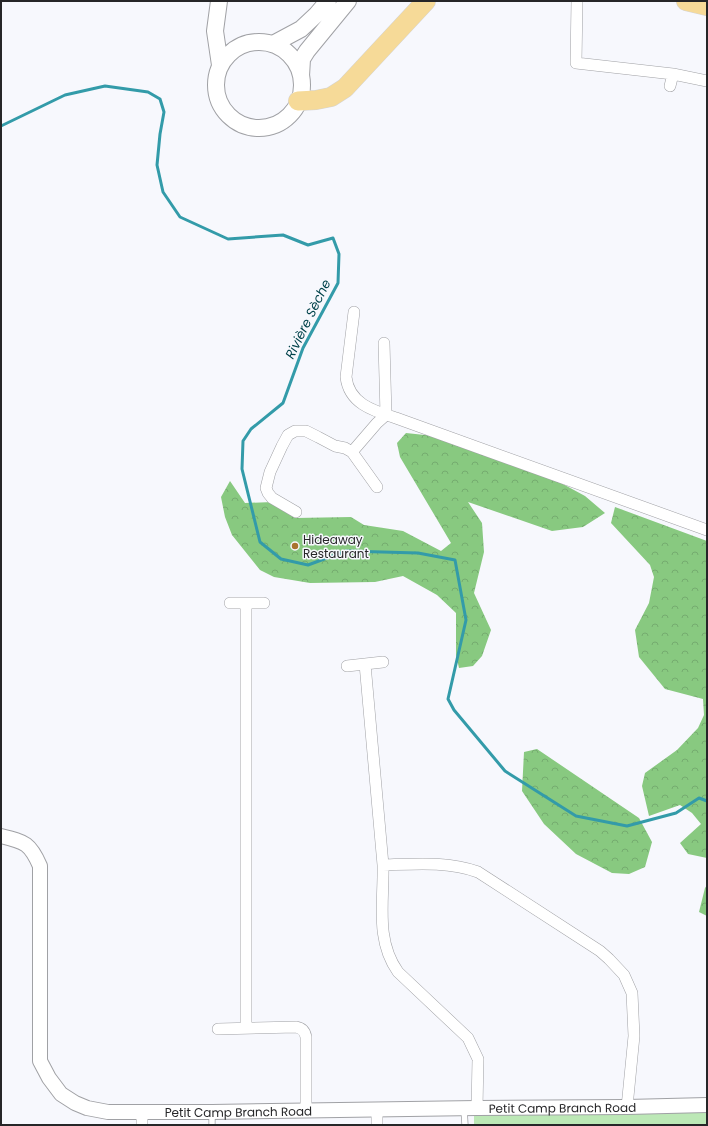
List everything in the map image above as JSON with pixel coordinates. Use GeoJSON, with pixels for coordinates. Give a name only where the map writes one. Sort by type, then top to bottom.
{"type":"FeatureCollection","features":[{"type":"Feature","properties":{"kind":"highway"},"geometry":{"type":"LineString","coordinates":[[298,101],[331,97],[345,88],[426,1]]}},
{"type":"Feature","properties":{"kind":"highway"},"geometry":{"type":"LineString","coordinates":[[686,1],[707,6]]}},
{"type":"Feature","properties":{"kind":"main road"},"geometry":{"type":"LineString","coordinates":[[219,1],[215,31],[220,65],[216,80],[217,95],[223,109],[233,120],[247,126],[262,128],[277,123],[290,114],[298,101],[301,89],[302,59],[306,51],[348,1]]}},
{"type":"Feature","properties":{"kind":"main road"},"geometry":{"type":"LineString","coordinates":[[273,44],[301,29],[328,1]]}},
{"type":"Feature","properties":{"kind":"main road"},"geometry":{"type":"LineString","coordinates":[[220,65],[230,53],[243,45],[258,42],[273,44],[283,49],[291,57],[301,76]]}},
{"type":"Feature","properties":{"kind":"street"},"geometry":{"type":"LineString","coordinates":[[577,1],[576,63],[673,74],[707,81]]}},
{"type":"Feature","properties":{"kind":"street"},"geometry":{"type":"LineString","coordinates":[[670,86],[673,74]]}},
{"type":"Feature","properties":{"kind":"street"},"geometry":{"type":"LineString","coordinates":[[354,312],[346,377],[347,386],[357,400],[365,406],[386,415],[707,530]]}},
{"type":"Feature","properties":{"kind":"street"},"geometry":{"type":"LineString","coordinates":[[352,452],[377,423],[386,415],[384,343]]}},
{"type":"Feature","properties":{"kind":"street"},"geometry":{"type":"LineString","coordinates":[[296,512],[272,498],[266,488],[270,472],[288,435],[295,431],[306,431],[335,446],[345,448],[352,452],[377,487]]}},
{"type":"Feature","properties":{"kind":"street"},"geometry":{"type":"LineString","coordinates":[[230,603],[264,603]]}},
{"type":"Feature","properties":{"kind":"street"},"geometry":{"type":"LineString","coordinates":[[246,603],[246,1028]]}},
{"type":"Feature","properties":{"kind":"street"},"geometry":{"type":"LineString","coordinates":[[347,666],[383,662]]}},
{"type":"Feature","properties":{"kind":"street"},"geometry":{"type":"LineString","coordinates":[[365,664],[383,865],[383,932],[387,951],[394,966],[403,977],[468,1038],[478,1059],[471,1108]]}},
{"type":"Feature","properties":{"kind":"street","name":"Petit Camp Branch Road"},"geometry":{"type":"LineString","coordinates":[[1,836],[25,843],[35,853],[40,866],[40,1061],[49,1078],[61,1094],[75,1103],[87,1108],[142,1119],[212,1119],[306,1111],[471,1108],[627,1108],[707,1105]]}},
{"type":"Feature","properties":{"kind":"street"},"geometry":{"type":"LineString","coordinates":[[383,865],[436,864],[459,866],[478,872],[609,958],[624,975],[632,993],[634,1036],[627,1108]]}},
{"type":"Feature","properties":{"kind":"street"},"geometry":{"type":"LineString","coordinates":[[218,1029],[296,1027],[304,1030],[306,1038],[306,1111]]}},
{"type":"Feature","properties":{"kind":"street"},"geometry":{"type":"LineString","coordinates":[[377,1110],[377,1125]]}},
{"type":"Feature","properties":{"kind":"lane"},"geometry":{"type":"LineString","coordinates":[[465,1125],[471,1108]]}},
{"type":"Feature","properties":{"kind":"green space"},"geometry":{"type":"Polygon","coordinates":[[[406,433],[434,436],[550,477],[585,496],[605,513],[583,527],[552,531],[468,502],[482,523],[484,552],[474,593],[491,630],[482,656],[473,666],[459,668],[456,655],[456,613],[437,595],[403,576],[375,582],[310,583],[274,577],[260,570],[232,535],[225,517],[221,497],[230,481],[245,503],[273,502],[295,518],[351,517],[364,525],[403,531],[441,551],[451,543],[400,457],[397,443],[406,433]]]}},
{"type":"Feature","properties":{"kind":"green space"},"geometry":{"type":"Polygon","coordinates":[[[615,507],[707,541],[707,858],[688,854],[680,843],[701,824],[692,813],[680,805],[649,816],[642,786],[645,773],[677,750],[698,728],[704,715],[703,699],[665,689],[639,657],[635,630],[649,603],[654,577],[650,565],[611,523],[615,507]]]}},
{"type":"Feature","properties":{"kind":"green space"},"geometry":{"type":"Polygon","coordinates":[[[537,749],[639,818],[652,842],[645,867],[629,874],[612,873],[576,854],[544,824],[522,791],[524,752],[537,749]]]}},
{"type":"Feature","properties":{"kind":"green space"},"geometry":{"type":"Polygon","coordinates":[[[707,885],[707,916],[699,912],[707,885]]]}},
{"type":"Feature","properties":{"kind":"green space"},"geometry":{"type":"Polygon","coordinates":[[[707,1112],[707,1125],[474,1125],[474,1113],[707,1112]]]}},
{"type":"Feature","properties":{"kind":"waterway","name":"Rivière Sèche"},"geometry":{"type":"LineString","coordinates":[[1,126],[65,95],[105,86],[148,92],[160,99],[164,112],[157,165],[163,192],[180,217],[228,239],[283,235],[308,245],[333,238],[339,254],[338,283],[303,348],[283,403],[251,429],[243,441],[242,469],[260,542],[281,559],[308,565],[346,551],[418,553],[455,560],[466,620],[448,699],[454,710],[505,771],[576,816],[627,826],[676,813],[699,798],[707,801]]}},
{"type":"Feature","properties":{"kind":"place","name":"Hideaway Restaurant"},"geometry":{"type":"Point","coordinates":[295,546]}}]}
